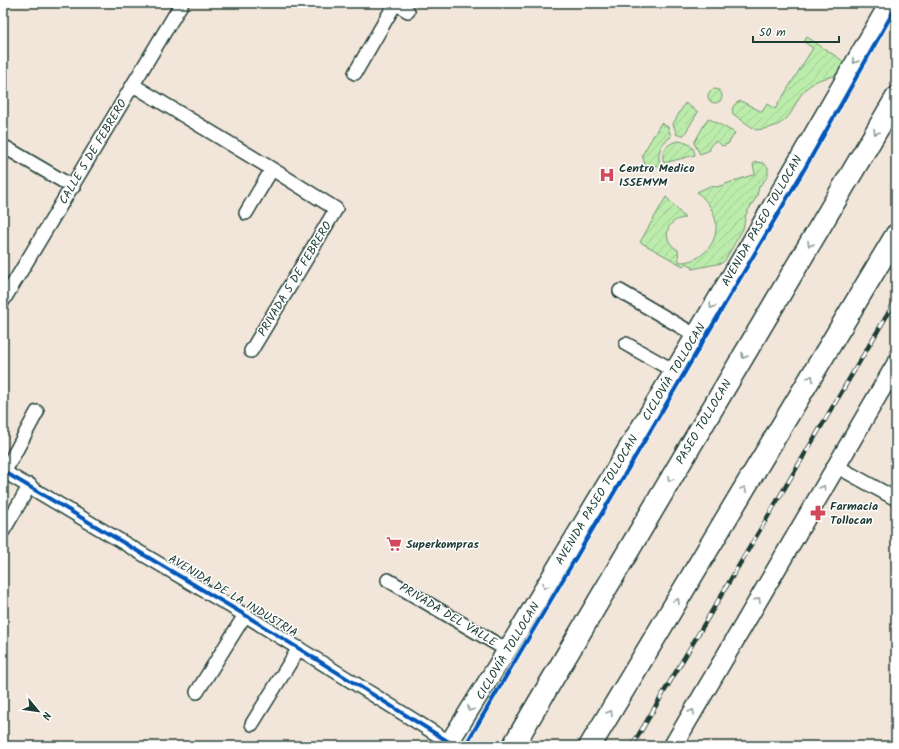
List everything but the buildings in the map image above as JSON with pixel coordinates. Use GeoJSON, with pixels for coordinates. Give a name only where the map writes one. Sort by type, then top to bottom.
{"type":"FeatureCollection","features":[{"type":"Feature","properties":{"kind":"highway","name":"PASEO TOLLOCAN"},"geometry":{"type":"LineString","coordinates":[[512,746],[896,98]]}},
{"type":"Feature","properties":{"kind":"highway"},"geometry":{"type":"LineString","coordinates":[[590,746],[896,235]]}},
{"type":"Feature","properties":{"kind":"main road","name":"AVENIDA PASEO TOLLOCAN"},"geometry":{"type":"LineString","coordinates":[[448,745],[507,650],[674,371],[889,3]]}},
{"type":"Feature","properties":{"kind":"main road"},"geometry":{"type":"LineString","coordinates":[[673,746],[896,364]]}},
{"type":"Feature","properties":{"kind":"street","name":"CALLE 5 DE FEBRERO"},"geometry":{"type":"LineString","coordinates":[[3,301],[73,187],[182,3]]}},
{"type":"Feature","properties":{"kind":"street"},"geometry":{"type":"LineString","coordinates":[[355,73],[395,3],[408,11]]}},
{"type":"Feature","properties":{"kind":"street","name":"PRIVADA 5 DE FEBRERO"},"geometry":{"type":"LineString","coordinates":[[133,86],[336,209],[251,351]]}},
{"type":"Feature","properties":{"kind":"street"},"geometry":{"type":"LineString","coordinates":[[3,146],[73,187]]}},
{"type":"Feature","properties":{"kind":"street"},"geometry":{"type":"LineString","coordinates":[[246,212],[272,169]]}},
{"type":"Feature","properties":{"kind":"street"},"geometry":{"type":"LineString","coordinates":[[620,292],[695,335]]}},
{"type":"Feature","properties":{"kind":"street"},"geometry":{"type":"LineString","coordinates":[[626,344],[674,371]]}},
{"type":"Feature","properties":{"kind":"street"},"geometry":{"type":"LineString","coordinates":[[4,471],[38,412]]}},
{"type":"Feature","properties":{"kind":"street"},"geometry":{"type":"LineString","coordinates":[[836,466],[896,499]]}},
{"type":"Feature","properties":{"kind":"street","name":"AVENIDA DE LA INDUSTRIA"},"geometry":{"type":"LineString","coordinates":[[4,471],[30,485],[299,648],[448,745]]}},
{"type":"Feature","properties":{"kind":"street"},"geometry":{"type":"LineString","coordinates":[[3,531],[30,485]]}},
{"type":"Feature","properties":{"kind":"street","name":"PRIVADA DEL VALLE"},"geometry":{"type":"LineString","coordinates":[[388,580],[507,650]]}},
{"type":"Feature","properties":{"kind":"street"},"geometry":{"type":"LineString","coordinates":[[198,692],[245,615]]}},
{"type":"Feature","properties":{"kind":"street"},"geometry":{"type":"LineString","coordinates":[[252,724],[299,648]]}},
{"type":"Feature","properties":{"kind":"green space"},"geometry":{"type":"Polygon","coordinates":[[[807,37],[843,61],[845,64],[842,70],[834,76],[821,79],[812,84],[799,98],[792,112],[780,124],[770,128],[756,130],[733,114],[732,110],[734,106],[741,101],[762,112],[767,104],[775,109],[813,48],[804,42],[807,37]]]}},
{"type":"Feature","properties":{"kind":"green space"},"geometry":{"type":"Polygon","coordinates":[[[712,89],[718,89],[722,93],[722,99],[718,103],[712,103],[708,99],[708,93],[712,89]]]}},
{"type":"Feature","properties":{"kind":"green space"},"geometry":{"type":"Polygon","coordinates":[[[685,103],[698,112],[684,135],[677,135],[673,124],[685,103]]]}},
{"type":"Feature","properties":{"kind":"green space"},"geometry":{"type":"Polygon","coordinates":[[[708,118],[735,133],[728,144],[722,146],[718,142],[714,142],[710,146],[710,150],[700,154],[694,143],[708,118]]]}},
{"type":"Feature","properties":{"kind":"green space"},"geometry":{"type":"Polygon","coordinates":[[[661,123],[668,127],[671,137],[664,142],[660,149],[660,165],[646,168],[642,155],[661,123]]]}},
{"type":"Feature","properties":{"kind":"green space"},"geometry":{"type":"Polygon","coordinates":[[[678,141],[690,145],[695,155],[664,163],[663,155],[665,149],[674,142],[678,141]]]}},
{"type":"Feature","properties":{"kind":"green space"},"geometry":{"type":"Polygon","coordinates":[[[756,162],[763,163],[768,167],[768,176],[759,187],[757,196],[746,214],[743,229],[722,263],[692,269],[693,267],[686,263],[683,266],[640,242],[666,197],[685,218],[678,219],[673,222],[667,236],[669,241],[678,250],[679,262],[695,259],[702,255],[712,242],[716,227],[712,210],[697,192],[710,186],[717,187],[755,174],[753,164],[756,162]]]}},
{"type":"Feature","properties":{"kind":"railway"},"geometry":{"type":"LineString","coordinates":[[632,746],[896,300]]}},
{"type":"Feature","properties":{"kind":"cycle path","name":"CICLOVÍA TOLLOCAN"},"geometry":{"type":"LineString","coordinates":[[465,746],[805,168],[896,7]]}},
{"type":"Feature","properties":{"kind":"cycle path"},"geometry":{"type":"LineString","coordinates":[[3,471],[245,615],[449,742]]}},
{"type":"Feature","properties":{"kind":"place","name":"Centro Medico ISSEMYM"},"geometry":{"type":"Point","coordinates":[607,175]}},
{"type":"Feature","properties":{"kind":"place","name":"Farmacia Tollocan"},"geometry":{"type":"Point","coordinates":[818,513]}},
{"type":"Feature","properties":{"kind":"place","name":"Superkompras"},"geometry":{"type":"Point","coordinates":[394,544]}}]}
